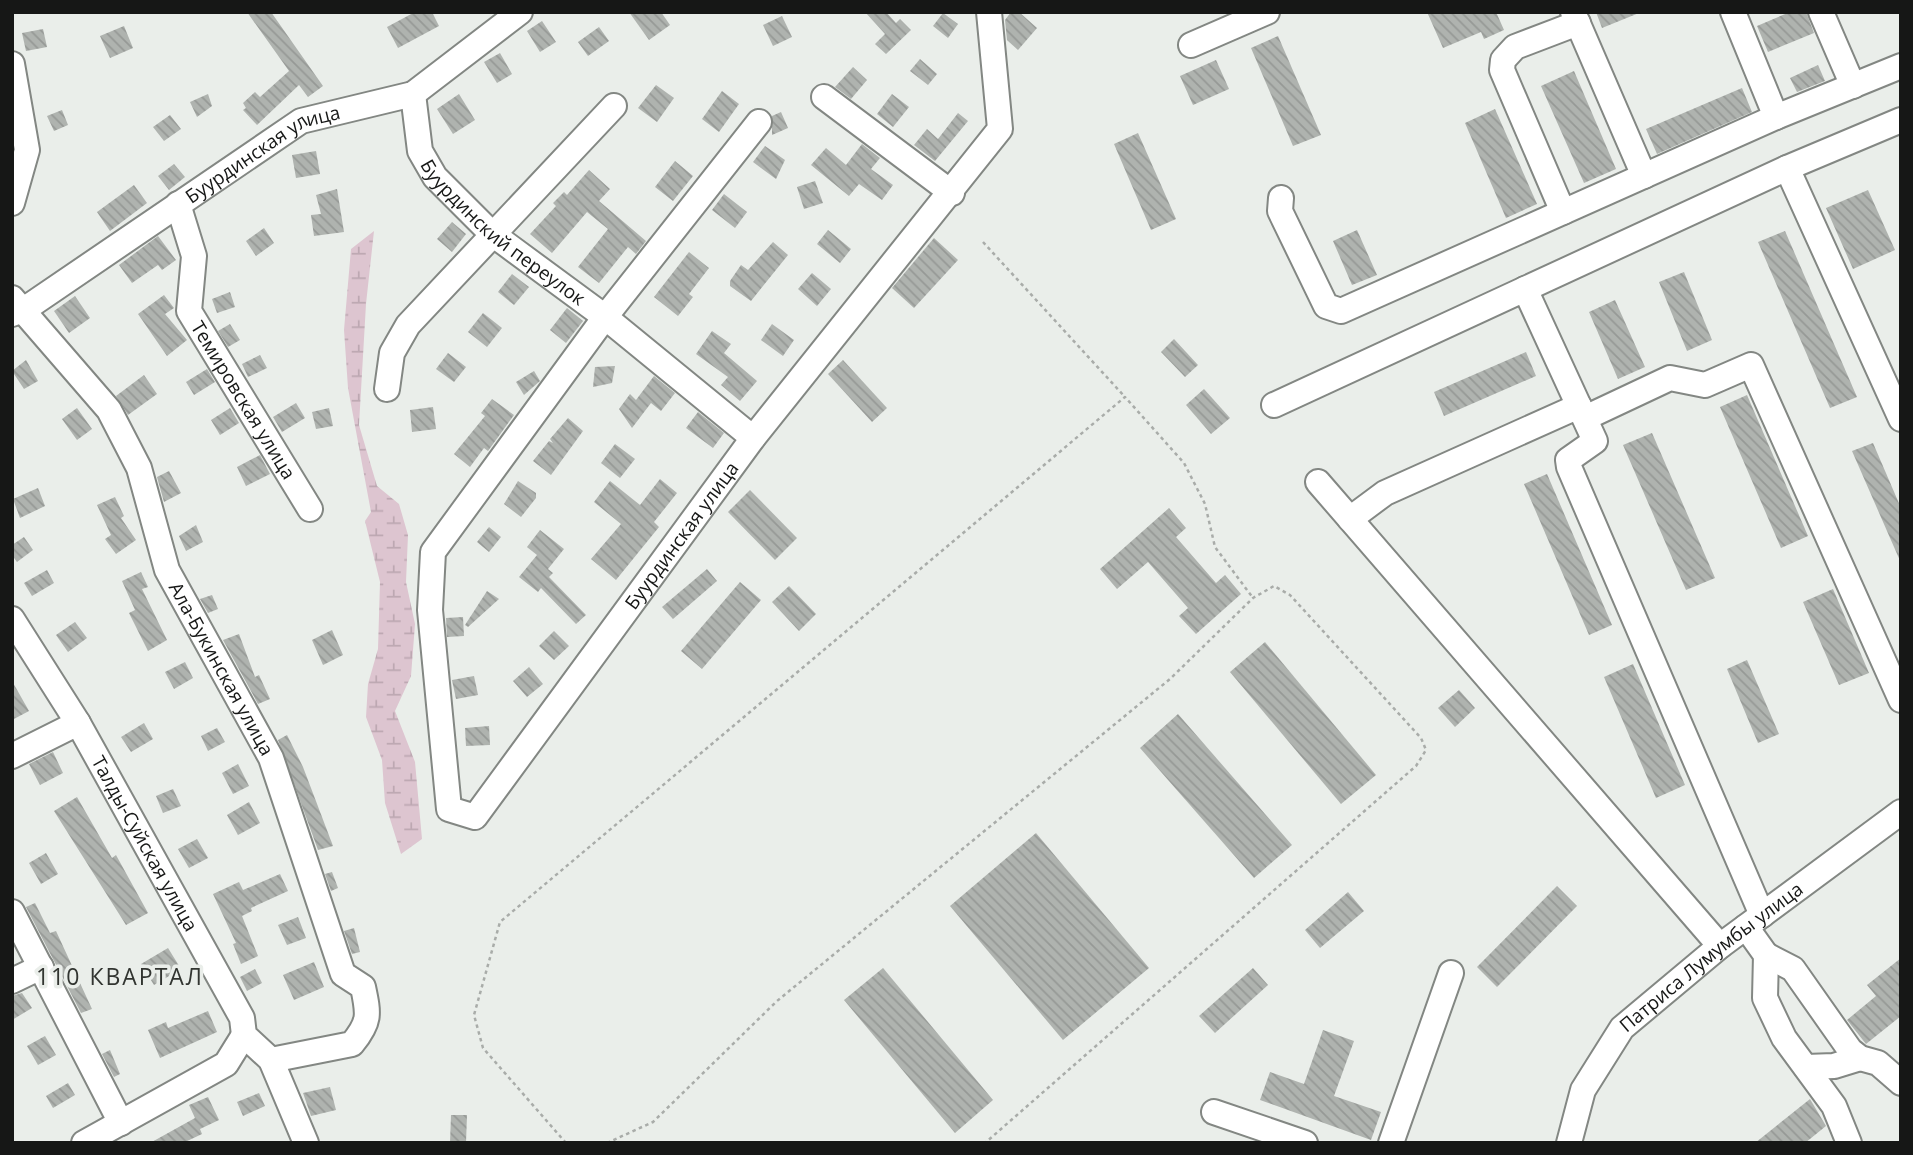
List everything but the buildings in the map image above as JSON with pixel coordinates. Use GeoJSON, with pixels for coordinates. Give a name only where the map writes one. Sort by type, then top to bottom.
{"type":"FeatureCollection","features":[{"type":"Feature","properties":{"kind":"street","name":"Буурдинская улица"},"geometry":{"type":"LineString","coordinates":[[16,307],[178,204],[301,121],[413,94],[520,12]]}},
{"type":"Feature","properties":{"kind":"street","name":"Буурдинская улица"},"geometry":{"type":"LineString","coordinates":[[433,552],[430,610],[449,809],[475,817],[753,438],[1000,129],[989,12]]}},
{"type":"Feature","properties":{"kind":"street"},"geometry":{"type":"LineString","coordinates":[[1191,45],[1267,12]]}},
{"type":"Feature","properties":{"kind":"street"},"geometry":{"type":"LineString","coordinates":[[1733,12],[1776,117]]}},
{"type":"Feature","properties":{"kind":"street"},"geometry":{"type":"LineString","coordinates":[[1821,12],[1853,86]]}},
{"type":"Feature","properties":{"kind":"street"},"geometry":{"type":"LineString","coordinates":[[1563,212],[1502,70],[1503,60],[1515,47],[1575,18],[1644,176]]}},
{"type":"Feature","properties":{"kind":"street"},"geometry":{"type":"LineString","coordinates":[[12,64],[27,150],[12,203]]}},
{"type":"Feature","properties":{"kind":"street"},"geometry":{"type":"LineString","coordinates":[[1281,198],[1280,211],[1325,306],[1341,311],[1776,117],[1901,66]]}},
{"type":"Feature","properties":{"kind":"street","name":"Буурдинский переулок"},"geometry":{"type":"LineString","coordinates":[[413,94],[421,152],[435,177],[491,233],[605,317],[753,438]]}},
{"type":"Feature","properties":{"kind":"street"},"geometry":{"type":"LineString","coordinates":[[824,97],[952,192]]}},
{"type":"Feature","properties":{"kind":"street"},"geometry":{"type":"LineString","coordinates":[[387,389],[392,353],[408,325],[491,233],[614,106]]}},
{"type":"Feature","properties":{"kind":"street"},"geometry":{"type":"LineString","coordinates":[[1274,405],[1787,168],[1901,120]]}},
{"type":"Feature","properties":{"kind":"street","name":"Буурдинский переулок"},"geometry":{"type":"LineString","coordinates":[[433,552],[605,317],[759,122]]}},
{"type":"Feature","properties":{"kind":"street"},"geometry":{"type":"LineString","coordinates":[[1787,168],[1901,419]]}},
{"type":"Feature","properties":{"kind":"street","name":"Темировская улица"},"geometry":{"type":"LineString","coordinates":[[178,204],[194,256],[189,311],[310,509]]}},
{"type":"Feature","properties":{"kind":"street"},"geometry":{"type":"LineString","coordinates":[[1525,289],[1595,441],[1568,460],[1569,467],[1754,921],[1766,955],[1765,998],[1784,1038],[1834,1106],[1849,1143]]}},
{"type":"Feature","properties":{"kind":"street","name":"Ала-Букинская улица"},"geometry":{"type":"LineString","coordinates":[[16,307],[109,410],[139,468],[167,570],[271,758],[343,974],[363,987],[368,1009],[366,1026],[352,1044],[271,1060]]}},
{"type":"Feature","properties":{"kind":"street"},"geometry":{"type":"LineString","coordinates":[[1350,519],[1385,493],[1670,378],[1705,385],[1751,365],[1901,701]]}},
{"type":"Feature","properties":{"kind":"street"},"geometry":{"type":"LineString","coordinates":[[1318,482],[1720,946]]}},
{"type":"Feature","properties":{"kind":"street","name":"Талды-Суйская улица"},"geometry":{"type":"LineString","coordinates":[[12,619],[78,723],[242,1018],[244,1035],[271,1060],[306,1143]]}},
{"type":"Feature","properties":{"kind":"street"},"geometry":{"type":"LineString","coordinates":[[12,756],[78,723]]}},
{"type":"Feature","properties":{"kind":"street","name":"Патриса Лумумбы улица"},"geometry":{"type":"LineString","coordinates":[[1569,1143],[1583,1090],[1622,1028],[1720,946],[1901,812]]}},
{"type":"Feature","properties":{"kind":"street"},"geometry":{"type":"LineString","coordinates":[[12,912],[121,1124]]}},
{"type":"Feature","properties":{"kind":"street"},"geometry":{"type":"LineString","coordinates":[[1766,955],[1793,969],[1834,1030],[1860,1058],[1878,1063],[1901,1083]]}},
{"type":"Feature","properties":{"kind":"street"},"geometry":{"type":"LineString","coordinates":[[12,981],[41,967]]}},
{"type":"Feature","properties":{"kind":"street"},"geometry":{"type":"LineString","coordinates":[[1391,1143],[1451,974]]}},
{"type":"Feature","properties":{"kind":"street"},"geometry":{"type":"LineString","coordinates":[[84,1143],[226,1064],[244,1035]]}},
{"type":"Feature","properties":{"kind":"street"},"geometry":{"type":"LineString","coordinates":[[1806,1067],[1834,1066],[1860,1058]]}},
{"type":"Feature","properties":{"kind":"street"},"geometry":{"type":"LineString","coordinates":[[1214,1112],[1306,1143]]}},
{"type":"Feature","properties":{"kind":"path"},"geometry":{"type":"LineString","coordinates":[[983,242],[1184,463],[1205,504],[1215,547],[1253,598]]}},
{"type":"Feature","properties":{"kind":"path"},"geometry":{"type":"LineString","coordinates":[[566,1143],[483,1048],[474,1015],[500,922],[1125,397]]}},
{"type":"Feature","properties":{"kind":"path"},"geometry":{"type":"LineString","coordinates":[[607,1143],[653,1122],[777,1002],[1170,679],[1253,598],[1274,586],[1290,595],[1422,738],[1426,750],[1416,766],[985,1143]]}},
{"type":"Feature","properties":{"kind":"green space"},"geometry":{"type":"Polygon","coordinates":[[[374,231],[366,304],[359,425],[377,486],[399,504],[408,535],[406,582],[415,624],[411,676],[395,711],[415,762],[422,839],[401,854],[385,803],[382,760],[366,717],[368,684],[378,649],[380,582],[365,521],[371,512],[348,388],[344,330],[351,249],[374,231]]]}},
{"type":"Feature","properties":{"kind":"district","name":"110 КВАРТАЛ"},"geometry":{"type":"Point","coordinates":[120,976]}}]}
